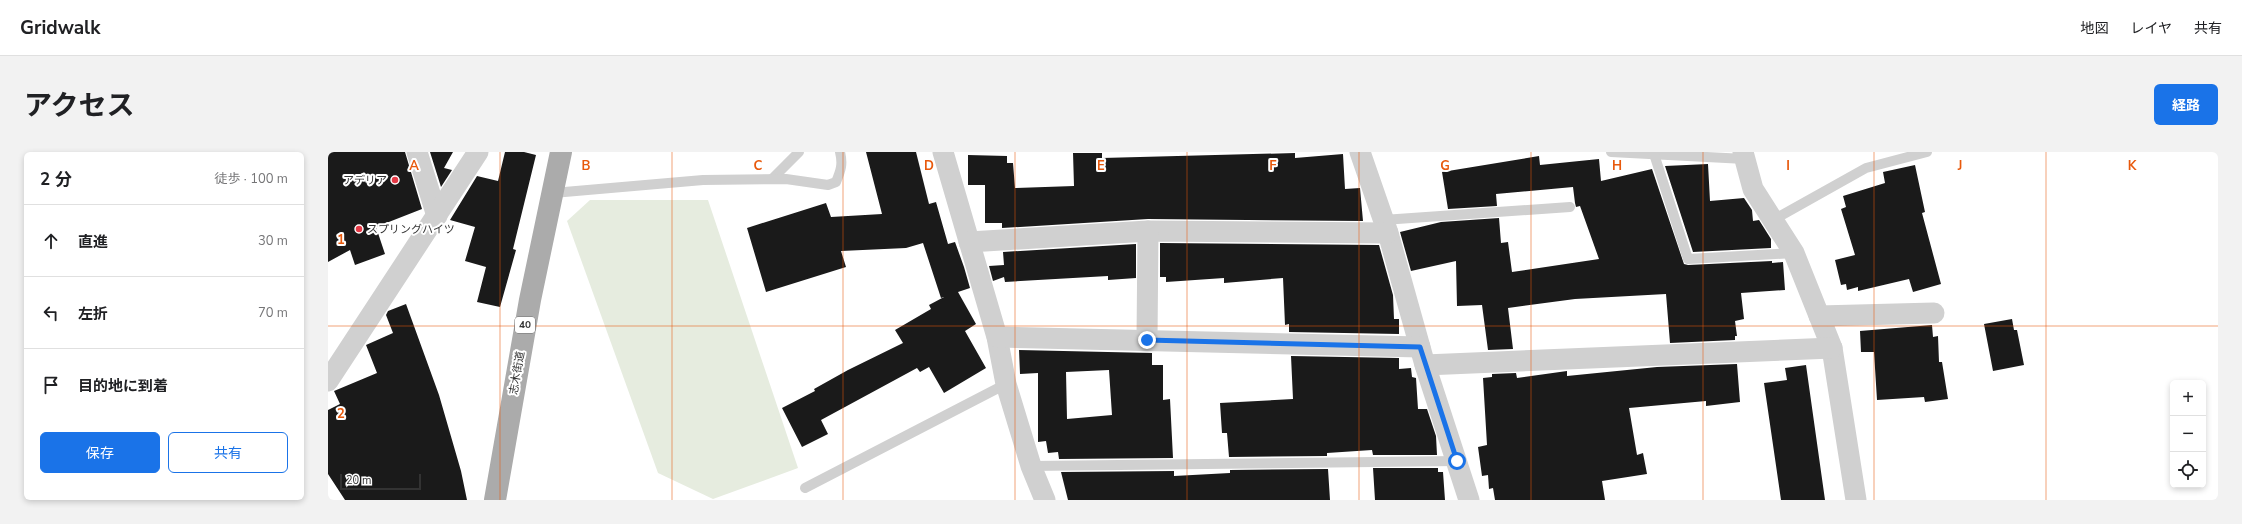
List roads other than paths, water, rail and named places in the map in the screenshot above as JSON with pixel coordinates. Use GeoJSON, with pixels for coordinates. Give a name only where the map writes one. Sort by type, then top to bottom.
{"type":"FeatureCollection","features":[{"type":"Feature","properties":{"kind":"main road","name":"志木街道"},"geometry":{"type":"LineString","coordinates":[[495,500],[530,300],[561,152]]}},
{"type":"Feature","properties":{"kind":"street"},"geometry":{"type":"LineString","coordinates":[[417,152],[437,216]]}},
{"type":"Feature","properties":{"kind":"street"},"geometry":{"type":"LineString","coordinates":[[328,381],[478,152]]}},
{"type":"Feature","properties":{"kind":"street"},"geometry":{"type":"LineString","coordinates":[[943,152],[997,337],[1006,384],[1031,466],[1045,500]]}},
{"type":"Feature","properties":{"kind":"street"},"geometry":{"type":"LineString","coordinates":[[1360,152],[1386,226],[1422,356],[1469,500]]}},
{"type":"Feature","properties":{"kind":"street"},"geometry":{"type":"LineString","coordinates":[[1744,155],[1753,189],[1794,253],[1832,348],[1856,500]]}},
{"type":"Feature","properties":{"kind":"street"},"geometry":{"type":"LineString","coordinates":[[969,242],[1148,231],[1386,226]]}},
{"type":"Feature","properties":{"kind":"street"},"geometry":{"type":"LineString","coordinates":[[1147,340],[1148,231]]}},
{"type":"Feature","properties":{"kind":"street"},"geometry":{"type":"LineString","coordinates":[[1819,316],[1934,313]]}},
{"type":"Feature","properties":{"kind":"street"},"geometry":{"type":"LineString","coordinates":[[997,337],[1147,340],[1422,356],[1832,348]]}},
{"type":"Feature","properties":{"kind":"lane"},"geometry":{"type":"LineString","coordinates":[[772,179],[799,152]]}},
{"type":"Feature","properties":{"kind":"lane"},"geometry":{"type":"LineString","coordinates":[[553,192],[703,180],[772,179],[828,185],[836,182],[843,163],[840,152]]}},
{"type":"Feature","properties":{"kind":"lane"},"geometry":{"type":"LineString","coordinates":[[1610,152],[1744,155]]}},
{"type":"Feature","properties":{"kind":"lane"},"geometry":{"type":"LineString","coordinates":[[1773,220],[1866,168],[1927,152]]}},
{"type":"Feature","properties":{"kind":"lane"},"geometry":{"type":"LineString","coordinates":[[1654,154],[1688,259],[1794,253]]}},
{"type":"Feature","properties":{"kind":"lane"},"geometry":{"type":"LineString","coordinates":[[1386,226],[1570,207]]}},
{"type":"Feature","properties":{"kind":"lane"},"geometry":{"type":"LineString","coordinates":[[805,488],[1006,384]]}},
{"type":"Feature","properties":{"kind":"lane"},"geometry":{"type":"LineString","coordinates":[[1031,466],[1457,461]]}},
{"type":"Feature","properties":{"kind":"place","name":"アデリア"},"geometry":{"type":"Point","coordinates":[395,180]}},
{"type":"Feature","properties":{"kind":"place","name":"スプリングハイツ"},"geometry":{"type":"Point","coordinates":[359,229]}}]}
